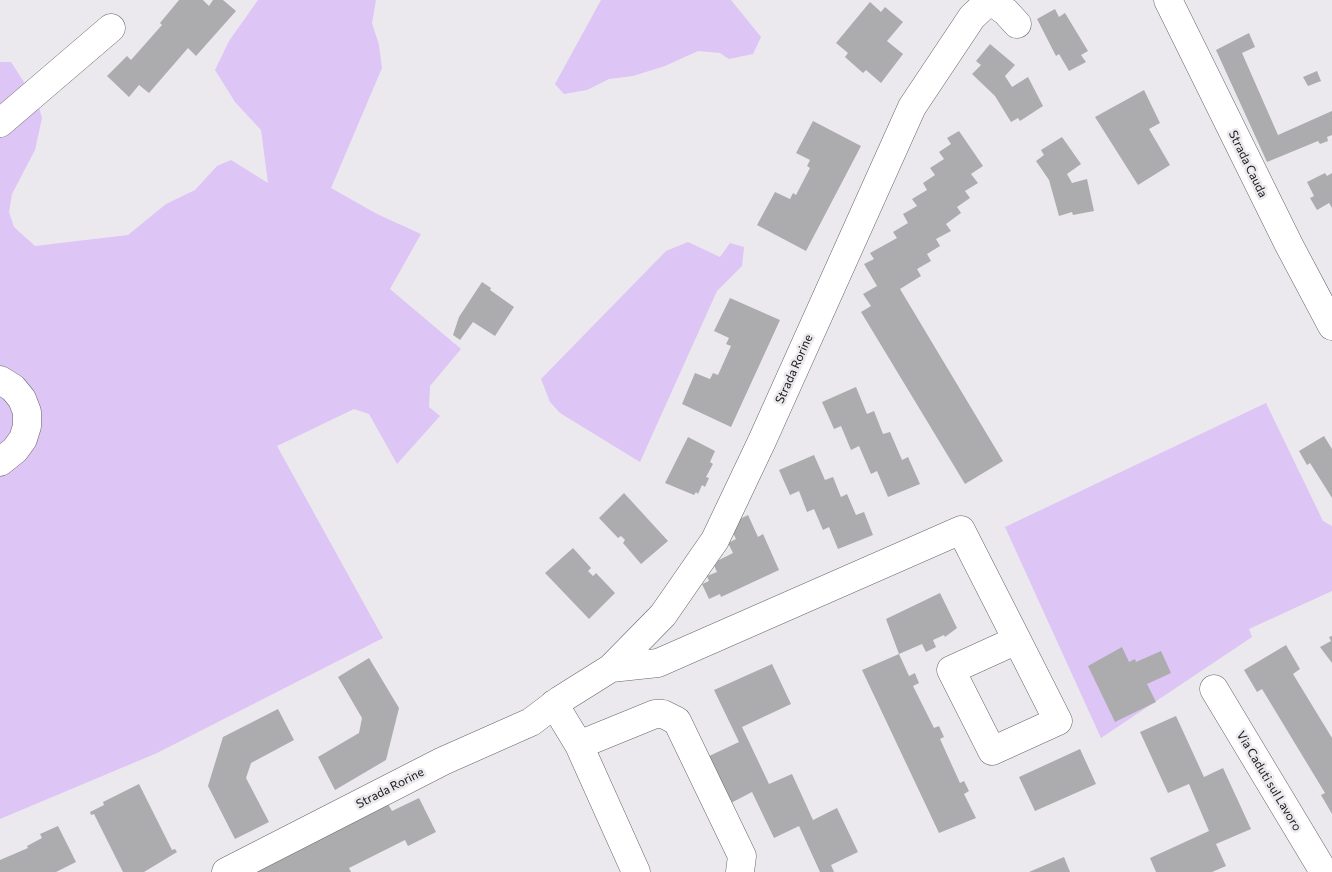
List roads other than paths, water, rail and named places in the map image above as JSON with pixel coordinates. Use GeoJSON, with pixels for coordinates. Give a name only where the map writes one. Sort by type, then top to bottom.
{"type":"FeatureCollection","features":[{"type":"Feature","properties":{"kind":"street","name":"Strada Rorine"},"geometry":{"type":"LineString","coordinates":[[226,872],[443,761],[531,722],[554,704],[610,668],[663,615],[715,540],[762,441],[912,107],[972,17],[990,0],[1006,12],[1017,24]]}},
{"type":"Feature","properties":{"kind":"street","name":"Strada Cauda"},"geometry":{"type":"LineString","coordinates":[[1168,0],[1289,245],[1332,326]]}},
{"type":"Feature","properties":{"kind":"street"},"geometry":{"type":"LineString","coordinates":[[0,123],[111,28]]}},
{"type":"Feature","properties":{"kind":"street"},"geometry":{"type":"LineString","coordinates":[[0,380],[13,388],[22,399],[26,412],[27,426],[23,439],[15,450],[0,462]]}},
{"type":"Feature","properties":{"kind":"street"},"geometry":{"type":"LineString","coordinates":[[610,668],[658,663],[961,530],[1017,640]]}},
{"type":"Feature","properties":{"kind":"street","name":"Via Caduti sul Lavoro"},"geometry":{"type":"LineString","coordinates":[[1214,689],[1324,872]]}},
{"type":"Feature","properties":{"kind":"street"},"geometry":{"type":"LineString","coordinates":[[554,704],[580,745],[636,872]]}},
{"type":"Feature","properties":{"kind":"street"},"geometry":{"type":"LineString","coordinates":[[580,745],[655,714],[663,714],[678,722],[742,856],[740,872]]}}]}
